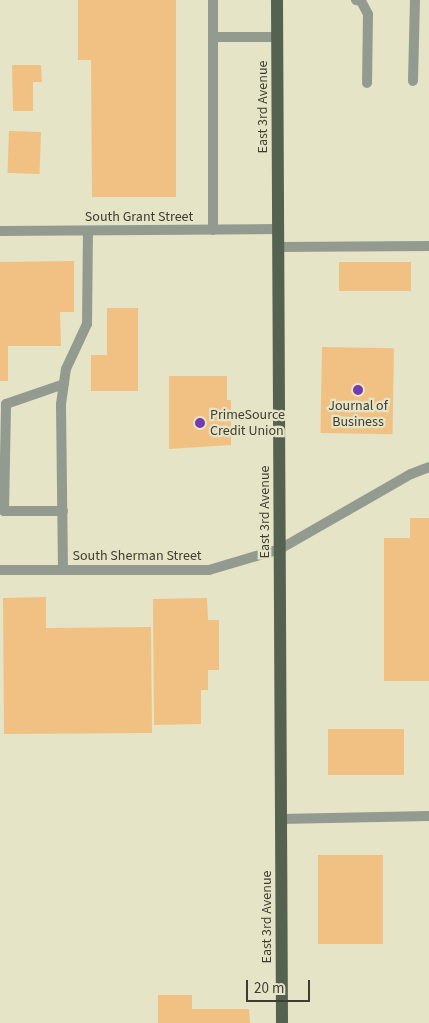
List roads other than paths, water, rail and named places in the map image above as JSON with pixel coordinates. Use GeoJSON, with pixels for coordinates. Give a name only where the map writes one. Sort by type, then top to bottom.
{"type":"FeatureCollection","features":[{"type":"Feature","properties":{"kind":"main road","name":"East 3rd Avenue"},"geometry":{"type":"LineString","coordinates":[[277,0],[282,1023]]}},
{"type":"Feature","properties":{"kind":"street"},"geometry":{"type":"LineString","coordinates":[[213,0],[213,230]]}},
{"type":"Feature","properties":{"kind":"street"},"geometry":{"type":"LineString","coordinates":[[356,0],[361,1],[368,14],[367,83]]}},
{"type":"Feature","properties":{"kind":"street"},"geometry":{"type":"LineString","coordinates":[[413,81],[415,0]]}},
{"type":"Feature","properties":{"kind":"street"},"geometry":{"type":"LineString","coordinates":[[213,37],[277,37]]}},
{"type":"Feature","properties":{"kind":"street","name":"South Grant Street"},"geometry":{"type":"LineString","coordinates":[[0,231],[278,229]]}},
{"type":"Feature","properties":{"kind":"street"},"geometry":{"type":"LineString","coordinates":[[63,570],[60,404],[66,369],[87,324],[88,231]]}},
{"type":"Feature","properties":{"kind":"street"},"geometry":{"type":"LineString","coordinates":[[278,247],[429,246]]}},
{"type":"Feature","properties":{"kind":"street"},"geometry":{"type":"LineString","coordinates":[[63,511],[4,511],[6,404],[64,384]]}},
{"type":"Feature","properties":{"kind":"street","name":"South Sherman Street"},"geometry":{"type":"LineString","coordinates":[[0,570],[209,570],[280,549],[411,474],[429,467]]}},
{"type":"Feature","properties":{"kind":"street"},"geometry":{"type":"LineString","coordinates":[[281,819],[429,816]]}},
{"type":"Feature","properties":{"kind":"place","name":"Journal of Business"},"geometry":{"type":"Point","coordinates":[358,390]}},
{"type":"Feature","properties":{"kind":"place","name":"PrimeSource Credit Union"},"geometry":{"type":"Point","coordinates":[200,423]}}]}
